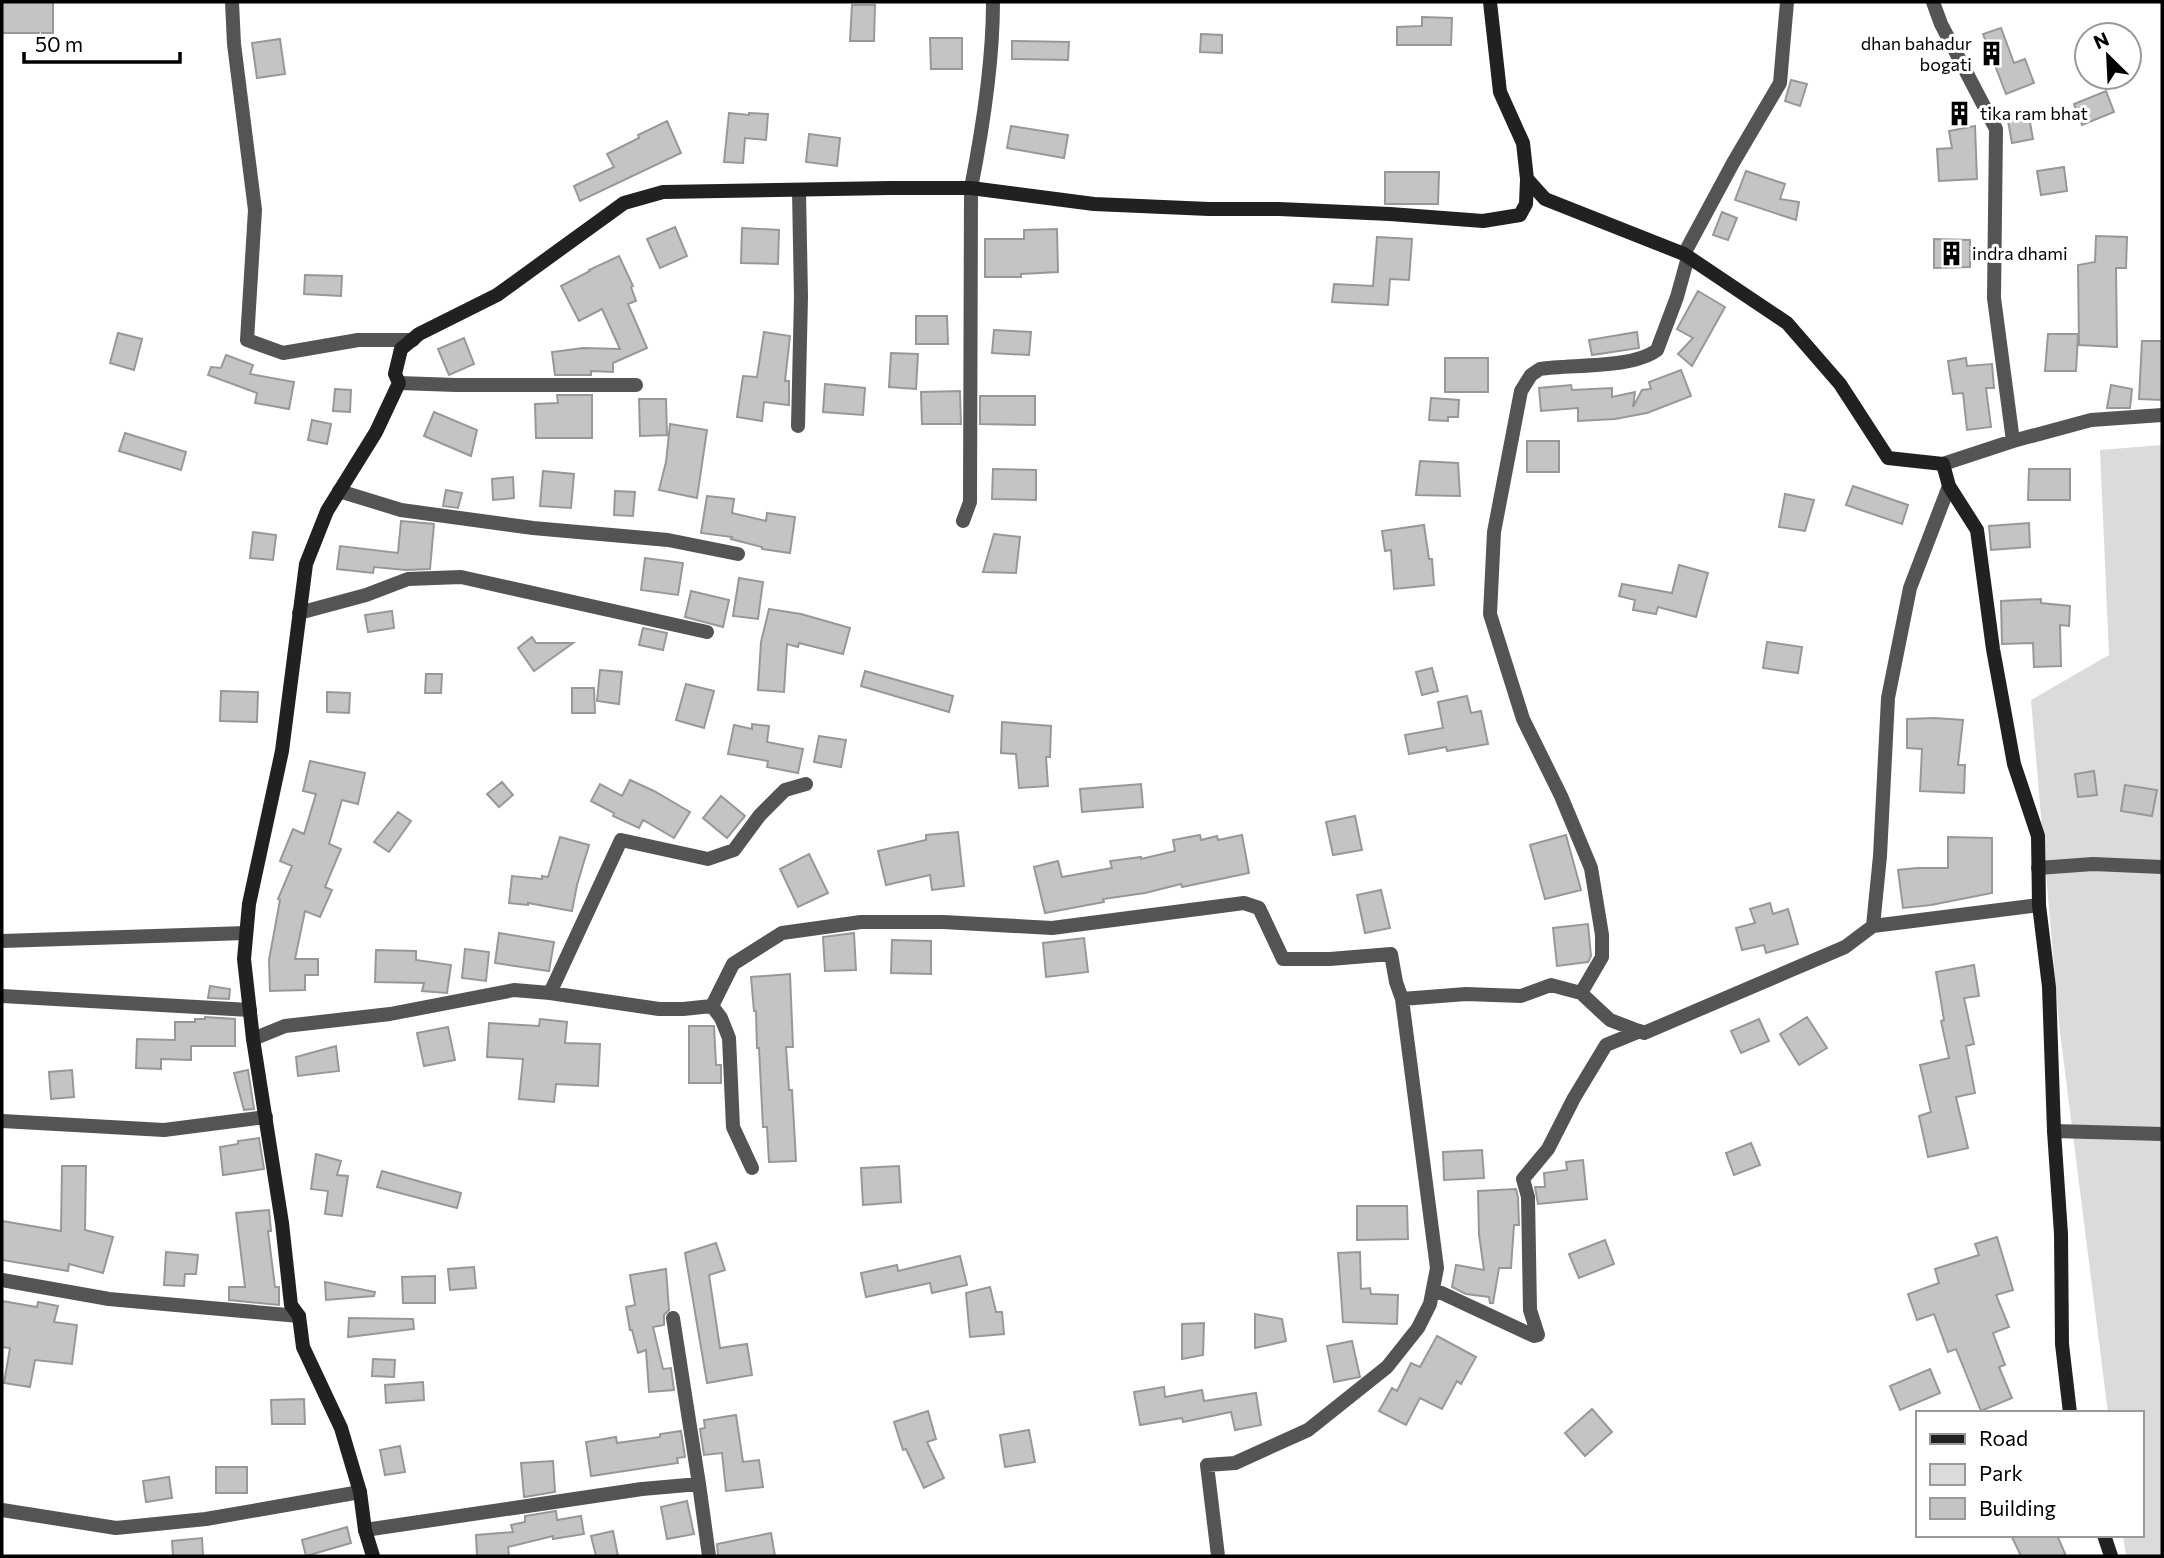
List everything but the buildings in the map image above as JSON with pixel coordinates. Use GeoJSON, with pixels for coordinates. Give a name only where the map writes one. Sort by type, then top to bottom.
{"type":"FeatureCollection","features":[{"type":"Feature","properties":{"kind":"street"},"geometry":{"type":"LineString","coordinates":[[232,2],[233,44],[255,210],[247,340],[283,354],[358,340],[412,340]]}},
{"type":"Feature","properties":{"kind":"street"},"geometry":{"type":"LineString","coordinates":[[963,521],[970,502],[971,188],[981,140],[993,37],[993,2]]}},
{"type":"Feature","properties":{"kind":"street"},"geometry":{"type":"LineString","coordinates":[[373,1556],[365,1530],[360,1492],[341,1427],[303,1347],[299,1316],[291,1305],[282,1223],[253,1039],[244,959],[249,904],[282,751],[306,564],[327,511],[376,432],[399,383],[395,374],[401,349],[419,334],[497,295],[624,203],[663,192],[971,188],[1094,204],[1279,209],[1483,221],[1520,215],[1526,204],[1527,179],[1523,143],[1500,92],[1490,2]]}},
{"type":"Feature","properties":{"kind":"street"},"geometry":{"type":"LineString","coordinates":[[1581,993],[1602,957],[1602,935],[1591,868],[1561,796],[1523,719],[1490,614],[1493,532],[1521,391],[1531,375],[1540,369],[1618,362],[1657,350],[1677,297],[1686,256],[1732,163],[1780,83],[1787,2]]}},
{"type":"Feature","properties":{"kind":"street"},"geometry":{"type":"LineString","coordinates":[[1933,2],[1941,24],[1996,130],[1994,298],[2013,442]]}},
{"type":"Feature","properties":{"kind":"street"},"geometry":{"type":"LineString","coordinates":[[1527,179],[1545,199],[1686,256],[1787,323],[1840,384],[1888,458],[1943,464],[2091,420],[2162,415]]}},
{"type":"Feature","properties":{"kind":"street"},"geometry":{"type":"LineString","coordinates":[[798,426],[801,297],[799,191]]}},
{"type":"Feature","properties":{"kind":"street"},"geometry":{"type":"LineString","coordinates":[[399,383],[456,386],[636,385]]}},
{"type":"Feature","properties":{"kind":"street"},"geometry":{"type":"LineString","coordinates":[[1943,464],[1949,486],[1977,530],[1993,649],[2014,764],[2038,836],[2039,905],[2049,987],[2061,1234],[2062,1343],[2070,1411]]}},
{"type":"Feature","properties":{"kind":"street"},"geometry":{"type":"LineString","coordinates":[[1873,926],[1880,856],[1888,698],[1910,588],[1949,486]]}},
{"type":"Feature","properties":{"kind":"street"},"geometry":{"type":"LineString","coordinates":[[339,491],[401,510],[533,528],[668,540],[738,554]]}},
{"type":"Feature","properties":{"kind":"street"},"geometry":{"type":"LineString","coordinates":[[299,613],[366,596],[408,579],[461,577],[707,632]]}},
{"type":"Feature","properties":{"kind":"street"},"geometry":{"type":"LineString","coordinates":[[550,993],[621,840],[708,859],[734,850],[760,816],[785,790],[806,784]]}},
{"type":"Feature","properties":{"kind":"street"},"geometry":{"type":"LineString","coordinates":[[2038,868],[2093,864],[2162,867]]}},
{"type":"Feature","properties":{"kind":"street"},"geometry":{"type":"LineString","coordinates":[[712,1006],[733,964],[782,933],[861,922],[943,922],[1052,928],[1244,903],[1259,908],[1283,959],[1330,959],[1391,954],[1402,999],[1437,1268],[1430,1304],[1418,1328],[1387,1367],[1308,1430],[1235,1463],[1207,1465],[1219,1556]]}},
{"type":"Feature","properties":{"kind":"street"},"geometry":{"type":"LineString","coordinates":[[1402,999],[1466,994],[1521,996],[1551,985],[1581,993],[1610,1020],[1644,1033],[1845,947],[1873,926],[2039,905]]}},
{"type":"Feature","properties":{"kind":"street"},"geometry":{"type":"LineString","coordinates":[[2,941],[246,933]]}},
{"type":"Feature","properties":{"kind":"street"},"geometry":{"type":"LineString","coordinates":[[253,1039],[285,1026],[390,1014],[514,990],[659,1009],[712,1006]]}},
{"type":"Feature","properties":{"kind":"street"},"geometry":{"type":"LineString","coordinates":[[2,996],[250,1010]]}},
{"type":"Feature","properties":{"kind":"street"},"geometry":{"type":"LineString","coordinates":[[712,1006],[721,1018],[729,1038],[733,1127],[752,1168]]}},
{"type":"Feature","properties":{"kind":"street"},"geometry":{"type":"LineString","coordinates":[[1433,1289],[1534,1336],[1538,1335],[1530,1310],[1528,1197],[1523,1179],[1548,1149],[1574,1098],[1606,1045],[1640,1031]]}},
{"type":"Feature","properties":{"kind":"street"},"geometry":{"type":"LineString","coordinates":[[2,1121],[164,1130],[266,1117]]}},
{"type":"Feature","properties":{"kind":"street"},"geometry":{"type":"LineString","coordinates":[[2054,1132],[2162,1134]]}},
{"type":"Feature","properties":{"kind":"street"},"geometry":{"type":"LineString","coordinates":[[2,1280],[109,1299],[299,1316]]}},
{"type":"Feature","properties":{"kind":"street"},"geometry":{"type":"LineString","coordinates":[[673,1318],[709,1556]]}},
{"type":"Feature","properties":{"kind":"street"},"geometry":{"type":"LineString","coordinates":[[365,1530],[642,1489],[699,1484]]}},
{"type":"Feature","properties":{"kind":"street"},"geometry":{"type":"LineString","coordinates":[[2,1510],[116,1528],[206,1519],[360,1492]]}},
{"type":"Feature","properties":{"kind":"street"},"geometry":{"type":"LineString","coordinates":[[2105,1537],[2111,1556]]}},
{"type":"Feature","properties":{"kind":"green space"},"geometry":{"type":"Polygon","coordinates":[[[2162,445],[2162,1556],[2126,1556],[2123,1537],[2143,1537],[2143,1411],[2108,1411],[2059,1024],[2031,700],[2109,655],[2100,450],[2162,445]]]}},
{"type":"Feature","properties":{"kind":"place","name":"dhan bahadur bogati"},"geometry":{"type":"Point","coordinates":[1992,53]}},
{"type":"Feature","properties":{"kind":"place","name":"tika ram bhat"},"geometry":{"type":"Point","coordinates":[1960,113]}},
{"type":"Feature","properties":{"kind":"place","name":"indra dhami"},"geometry":{"type":"Point","coordinates":[1952,253]}}]}
